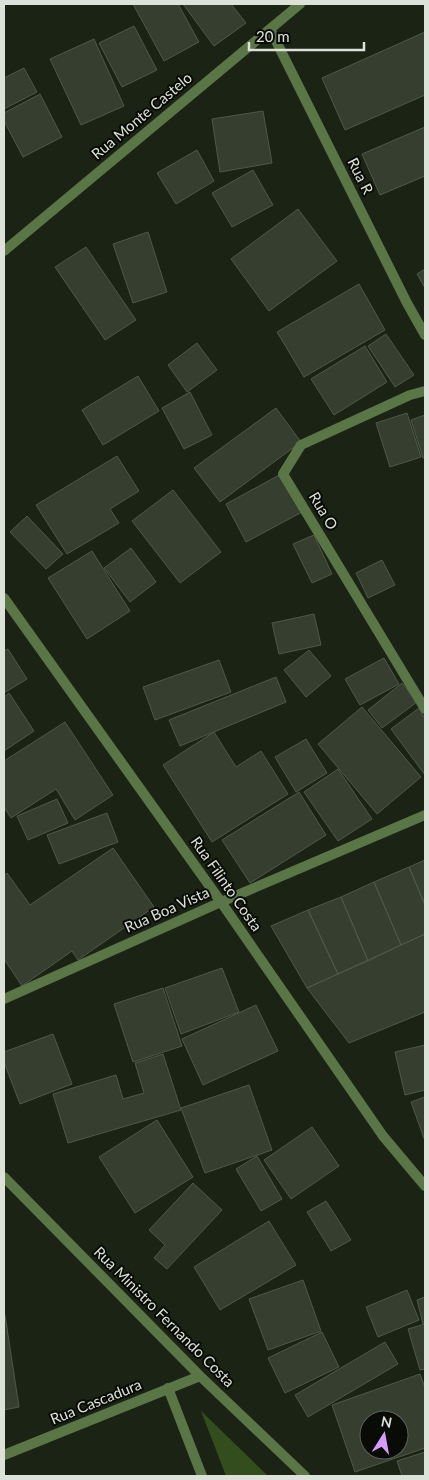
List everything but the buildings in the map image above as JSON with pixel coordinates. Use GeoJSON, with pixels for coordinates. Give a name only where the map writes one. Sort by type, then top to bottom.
{"type":"FeatureCollection","features":[{"type":"Feature","properties":{"kind":"street","name":"Rua Monte Castelo"},"geometry":{"type":"LineString","coordinates":[[4,251],[300,4]]}},
{"type":"Feature","properties":{"kind":"street","name":"Rua R"},"geometry":{"type":"LineString","coordinates":[[270,29],[407,303],[425,335]]}},
{"type":"Feature","properties":{"kind":"street","name":"Rua O"},"geometry":{"type":"LineString","coordinates":[[425,391],[410,394],[301,445],[284,474],[425,709]]}},
{"type":"Feature","properties":{"kind":"street","name":"Rua Filinto Costa"},"geometry":{"type":"LineString","coordinates":[[4,598],[221,902],[383,1136],[425,1186]]}},
{"type":"Feature","properties":{"kind":"street","name":"Rua Boa Vista"},"geometry":{"type":"LineString","coordinates":[[4,999],[221,902],[425,815]]}},
{"type":"Feature","properties":{"kind":"street","name":"Rua Ministro Fernando Costa"},"geometry":{"type":"LineString","coordinates":[[4,1177],[200,1376],[304,1476]]}},
{"type":"Feature","properties":{"kind":"street","name":"Rua Cascadura"},"geometry":{"type":"LineString","coordinates":[[4,1456],[200,1376]]}},
{"type":"Feature","properties":{"kind":"street"},"geometry":{"type":"LineString","coordinates":[[168,1388],[202,1476]]}},
{"type":"Feature","properties":{"kind":"green space"},"geometry":{"type":"Polygon","coordinates":[[[201,1411],[268,1476],[226,1476],[201,1411]]]}}]}
